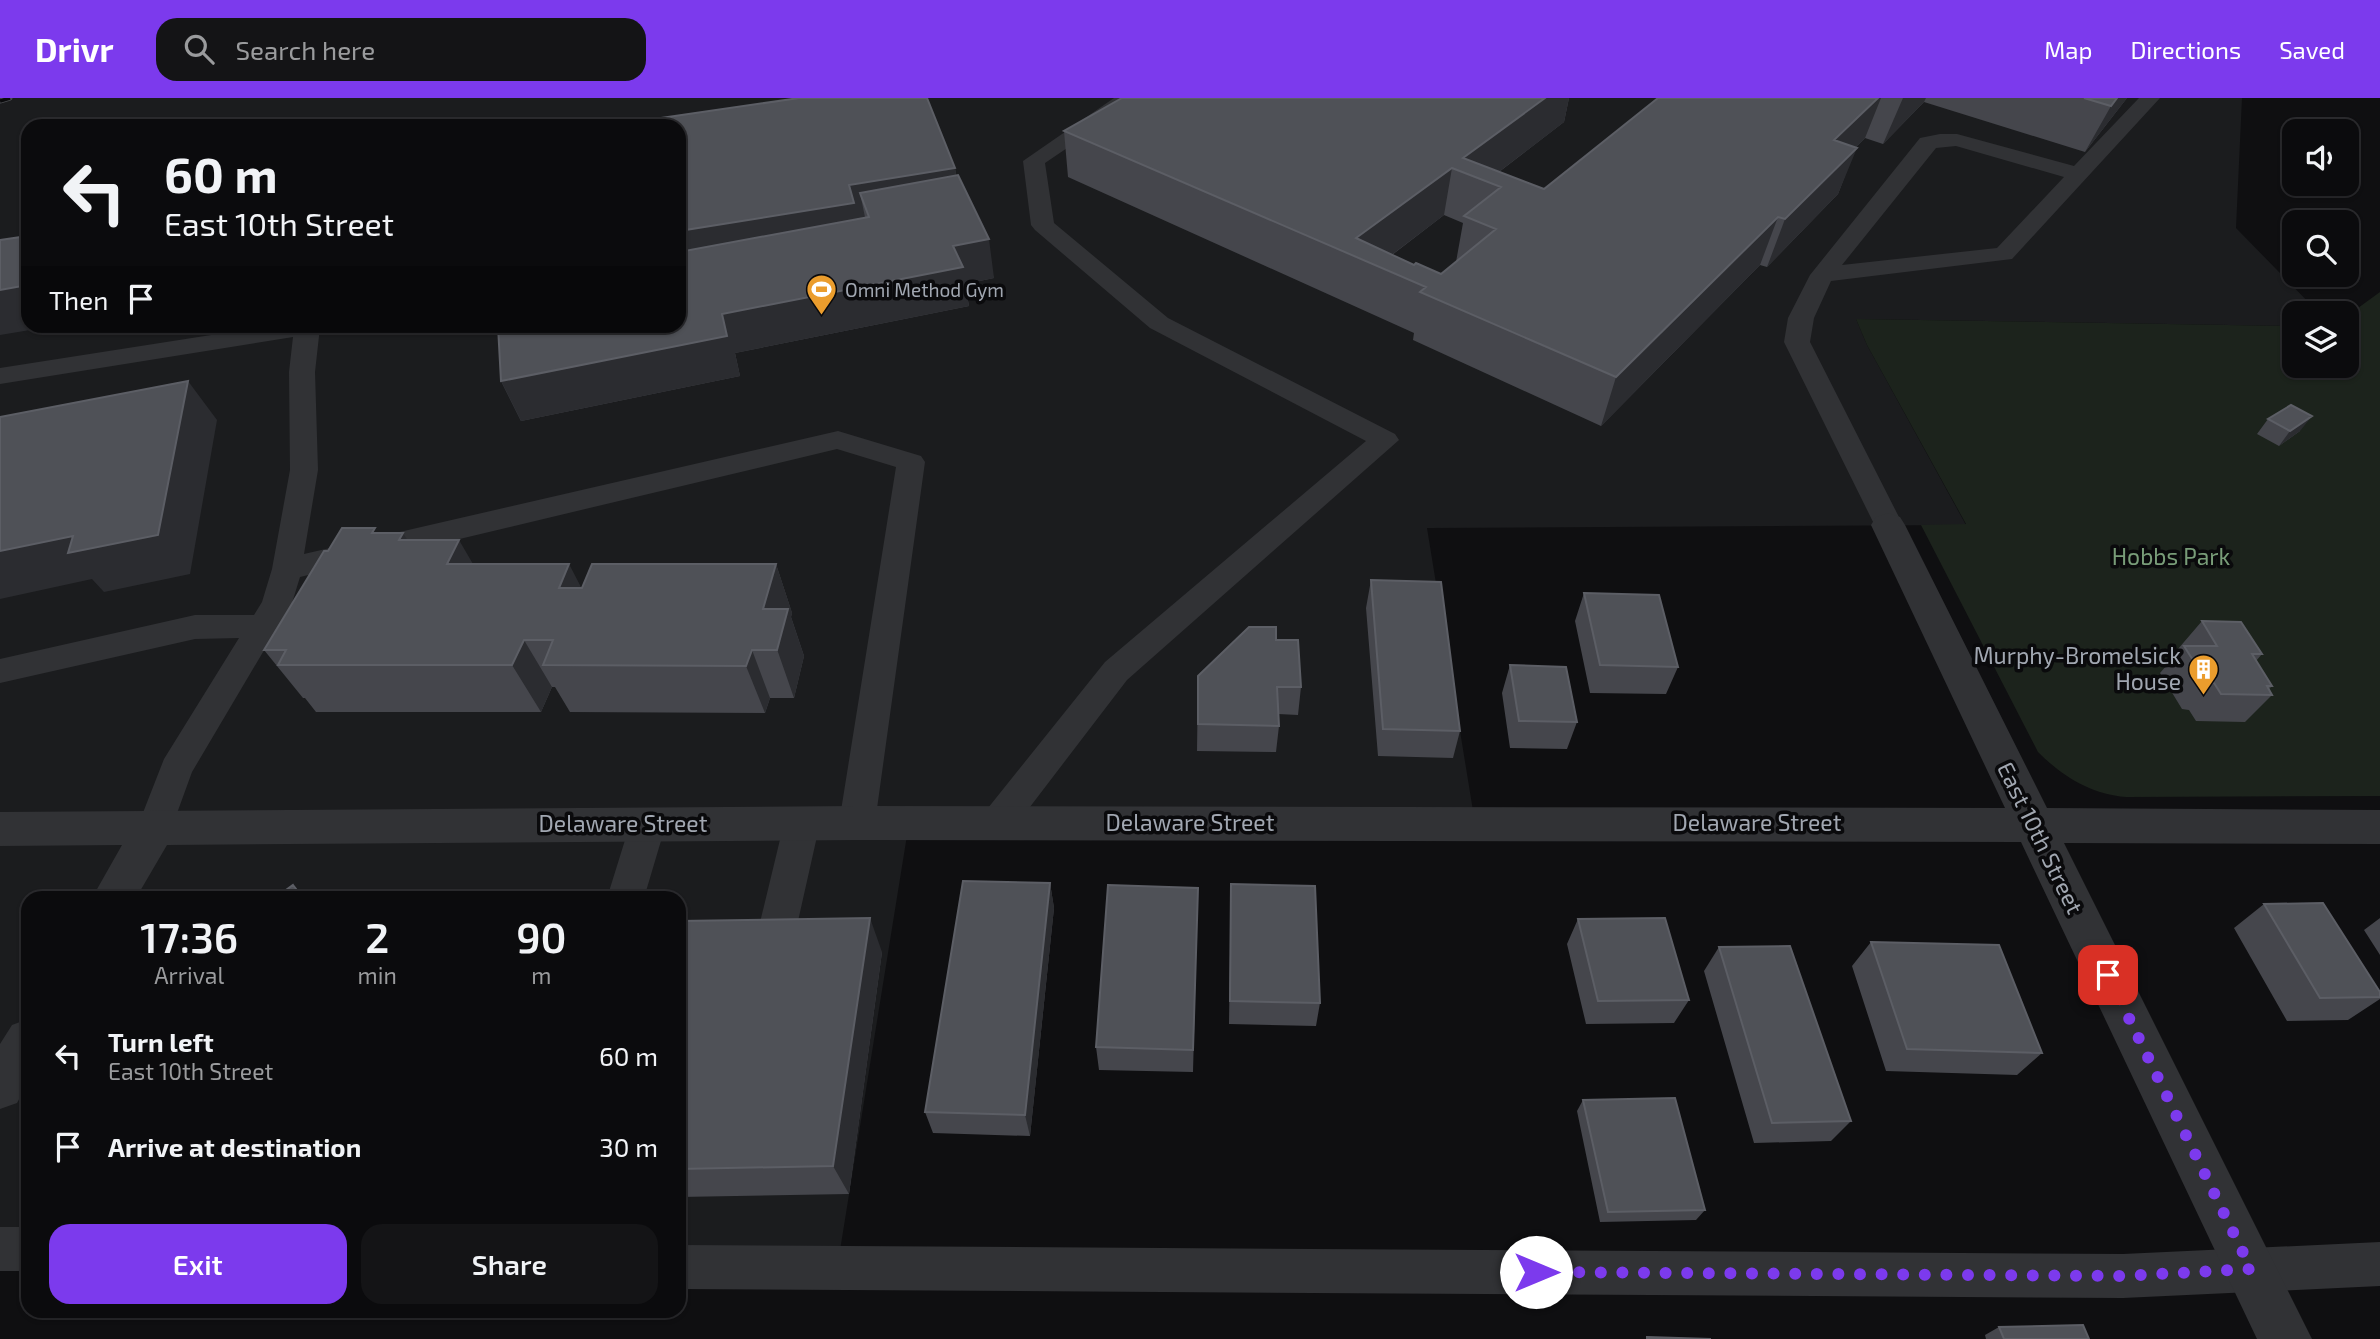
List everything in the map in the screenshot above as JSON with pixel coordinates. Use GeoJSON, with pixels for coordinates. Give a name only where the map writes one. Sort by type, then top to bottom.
{"type":"FeatureCollection","features":[{"type":"Feature","properties":{"kind":"street","name":"East 10th Street"},"geometry":{"type":"LineString","coordinates":[[1888,525],[2285,1339]]}},
{"type":"Feature","properties":{"kind":"street","name":"Delaware Street"},"geometry":{"type":"LineString","coordinates":[[0,829],[857,822],[1934,822],[2380,827]]}},
{"type":"Feature","properties":{"kind":"street"},"geometry":{"type":"LineString","coordinates":[[117,891],[155,828]]}},
{"type":"Feature","properties":{"kind":"street"},"geometry":{"type":"LineString","coordinates":[[0,1087],[21,1052]]}},
{"type":"Feature","properties":{"kind":"lane"},"geometry":{"type":"LineString","coordinates":[[997,822],[1116,671],[1385,440],[1159,323],[1042,225],[1034,161],[1112,107],[1131,98]]}},
{"type":"Feature","properties":{"kind":"lane"},"geometry":{"type":"LineString","coordinates":[[1822,275],[2004,254],[2150,98]]}},
{"type":"Feature","properties":{"kind":"lane"},"geometry":{"type":"LineString","coordinates":[[1888,525],[1797,342],[1801,318],[1822,275],[1928,143],[1957,140],[2077,174]]}},
{"type":"Feature","properties":{"kind":"lane"},"geometry":{"type":"LineString","coordinates":[[0,376],[269,333]]}},
{"type":"Feature","properties":{"kind":"lane"},"geometry":{"type":"LineString","coordinates":[[155,828],[176,769],[277,603],[287,569],[304,470],[302,372],[306,333]]}},
{"type":"Feature","properties":{"kind":"lane"},"geometry":{"type":"LineString","coordinates":[[287,569],[838,440],[911,462],[857,822]]}},
{"type":"Feature","properties":{"kind":"lane"},"geometry":{"type":"LineString","coordinates":[[0,671],[195,627],[263,626]]}},
{"type":"Feature","properties":{"kind":"lane"},"geometry":{"type":"LineString","coordinates":[[775,939],[802,823]]}},
{"type":"Feature","properties":{"kind":"lane"},"geometry":{"type":"LineString","coordinates":[[627,891],[648,824]]}},
{"type":"Feature","properties":{"kind":"lane"},"geometry":{"type":"LineString","coordinates":[[0,1249],[21,1249]]}},
{"type":"Feature","properties":{"kind":"lane"},"geometry":{"type":"LineString","coordinates":[[686,1267],[2109,1276],[2380,1264]]}},
{"type":"Feature","properties":{"kind":"shaded area"},"geometry":{"type":"Polygon","coordinates":[[[0,98],[2242,98],[2236,228],[2282,275],[2282,287],[2294,287],[2307,301],[2282,301],[2282,326],[1856,319],[1867,345],[1966,525],[1427,528],[1475,823],[909,823],[837,1269],[686,1267],[686,891],[21,891],[21,1249],[0,1249],[0,98]]]}},
{"type":"Feature","properties":{"kind":"green space","name":"Hobbs Park"},"geometry":{"type":"Polygon","coordinates":[[[2380,292],[2380,796],[2126,797],[2101,792],[2078,783],[2038,752],[1921,525],[1966,524],[1867,345],[1856,319],[2282,326],[2282,378],[2359,378],[2359,307],[2380,292]]]}},
{"type":"Feature","properties":{"kind":"building"},"geometry":{"type":"Polygon","coordinates":[[[799,98],[927,98],[955,168],[849,185],[854,203],[686,230],[686,119],[654,119],[799,98]]]}},
{"type":"Feature","properties":{"kind":"building"},"geometry":{"type":"Polygon","coordinates":[[[1122,98],[1545,98],[1463,158],[1544,189],[1658,98],[1878,98],[1834,140],[1857,148],[1785,219],[1778,217],[1616,377],[1420,292],[1426,287],[1064,131],[1122,98]],[[1452,168],[1356,238],[1414,265],[1416,263],[1441,274],[1496,229],[1464,216],[1501,187],[1452,168]]]}},
{"type":"Feature","properties":{"kind":"building"},"geometry":{"type":"Polygon","coordinates":[[[2084,98],[2117,98],[2111,106],[2084,98]]]}},
{"type":"Feature","properties":{"kind":"building"},"geometry":{"type":"Polygon","coordinates":[[[958,175],[989,239],[953,246],[963,267],[722,314],[727,336],[501,381],[498,333],[686,333],[686,251],[869,217],[860,193],[958,175]]]}},
{"type":"Feature","properties":{"kind":"building"},"geometry":{"type":"Polygon","coordinates":[[[21,237],[21,286],[0,290],[0,240],[21,237]]]}},
{"type":"Feature","properties":{"kind":"building"},"geometry":{"type":"Polygon","coordinates":[[[188,381],[158,535],[68,553],[73,536],[0,551],[0,417],[188,381]]]}},
{"type":"Feature","properties":{"kind":"building"},"geometry":{"type":"Polygon","coordinates":[[[2291,405],[2312,416],[2290,431],[2268,419],[2291,405]]]}},
{"type":"Feature","properties":{"kind":"building"},"geometry":{"type":"Polygon","coordinates":[[[342,528],[375,528],[372,533],[403,533],[399,540],[459,540],[447,564],[569,564],[559,588],[582,588],[592,564],[776,564],[763,609],[788,609],[777,650],[752,650],[746,666],[543,665],[553,640],[524,640],[512,665],[278,665],[286,650],[264,650],[324,551],[328,551],[342,528]]]}},
{"type":"Feature","properties":{"kind":"building"},"geometry":{"type":"Polygon","coordinates":[[[1371,580],[1441,582],[1460,731],[1383,729],[1371,580]]]}},
{"type":"Feature","properties":{"kind":"building"},"geometry":{"type":"Polygon","coordinates":[[[1584,593],[1659,595],[1678,667],[1600,665],[1584,593]]]}},
{"type":"Feature","properties":{"kind":"building"},"geometry":{"type":"Polygon","coordinates":[[[2202,621],[2241,622],[2262,654],[2252,654],[2272,686],[2267,686],[2272,695],[2221,694],[2214,683],[2207,682],[2184,646],[2217,646],[2202,621]]]}},
{"type":"Feature","properties":{"kind":"building"},"geometry":{"type":"Polygon","coordinates":[[[1249,627],[1276,627],[1276,640],[1298,640],[1301,687],[1277,687],[1279,726],[1198,724],[1198,676],[1249,627]]]}},
{"type":"Feature","properties":{"kind":"building"},"geometry":{"type":"Polygon","coordinates":[[[1510,665],[1566,667],[1577,722],[1519,721],[1510,665]]]}},
{"type":"Feature","properties":{"kind":"building"},"geometry":{"type":"Polygon","coordinates":[[[963,881],[1050,883],[1025,1115],[925,1112],[963,881]]]}},
{"type":"Feature","properties":{"kind":"building"},"geometry":{"type":"Polygon","coordinates":[[[1231,884],[1315,886],[1320,1003],[1230,1001],[1231,884]]]}},
{"type":"Feature","properties":{"kind":"building"},"geometry":{"type":"Polygon","coordinates":[[[293,885],[298,891],[285,891],[293,885]]]}},
{"type":"Feature","properties":{"kind":"building"},"geometry":{"type":"Polygon","coordinates":[[[1108,885],[1198,888],[1193,1050],[1096,1047],[1108,885]]]}},
{"type":"Feature","properties":{"kind":"building"},"geometry":{"type":"Polygon","coordinates":[[[2323,903],[2380,992],[2380,997],[2320,998],[2264,904],[2323,903]]]}},
{"type":"Feature","properties":{"kind":"building"},"geometry":{"type":"Polygon","coordinates":[[[870,918],[833,1166],[686,1169],[686,921],[870,918]]]}},
{"type":"Feature","properties":{"kind":"building"},"geometry":{"type":"Polygon","coordinates":[[[1665,918],[1689,1000],[1598,1001],[1578,919],[1665,918]]]}},
{"type":"Feature","properties":{"kind":"building"},"geometry":{"type":"Polygon","coordinates":[[[1871,942],[1999,945],[2042,1053],[1907,1049],[1871,942]]]}},
{"type":"Feature","properties":{"kind":"building"},"geometry":{"type":"Polygon","coordinates":[[[1790,946],[1851,1121],[1772,1123],[1719,947],[1790,946]]]}},
{"type":"Feature","properties":{"kind":"building"},"geometry":{"type":"Polygon","coordinates":[[[1675,1098],[1705,1210],[1608,1212],[1583,1100],[1675,1098]]]}},
{"type":"Feature","properties":{"kind":"building"},"geometry":{"type":"Polygon","coordinates":[[[2083,1325],[2089,1339],[2004,1339],[1999,1327],[2083,1325]]]}},
{"type":"Feature","properties":{"kind":"building"},"geometry":{"type":"Polygon","coordinates":[[[1647,1337],[1711,1339],[1647,1339],[1647,1337]]]}},
{"type":"Feature","properties":{"kind":"railway"},"geometry":{"type":"LineString","coordinates":[[0,101],[10,98]]}},
{"type":"Feature","properties":{"kind":"place","name":"Omni Method Gym"},"geometry":{"type":"Point","coordinates":[822,317]}},
{"type":"Feature","properties":{"kind":"place","name":"Murphy-Bromelsick House"},"geometry":{"type":"Point","coordinates":[2204,696]}},
{"type":"Feature","properties":{"kind":"route"},"geometry":{"type":"LineString","coordinates":[[1536,1272],[2123,1276],[2251,1269],[2108,975]]}}]}
